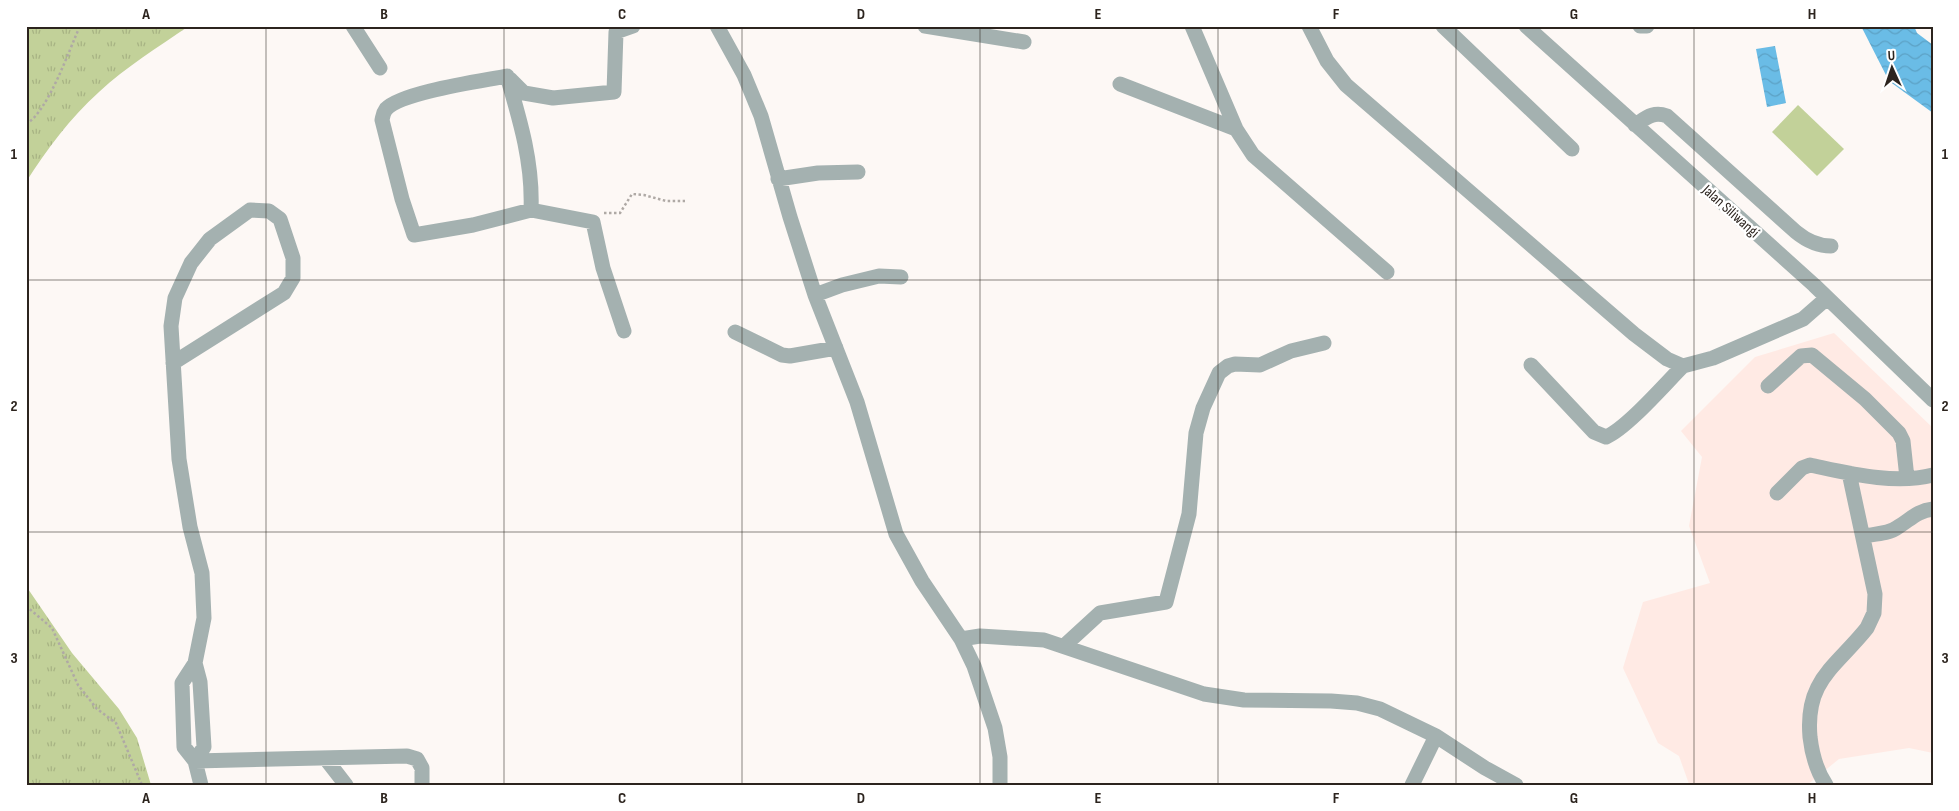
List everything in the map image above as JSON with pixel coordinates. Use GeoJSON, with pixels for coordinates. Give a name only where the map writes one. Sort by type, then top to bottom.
{"type":"FeatureCollection","features":[{"type":"Feature","properties":{"kind":"street"},"geometry":{"type":"LineString","coordinates":[[353,26],[380,68]]}},
{"type":"Feature","properties":{"kind":"street"},"geometry":{"type":"LineString","coordinates":[[507,76],[524,93],[553,98],[614,92],[616,32],[633,26]]}},
{"type":"Feature","properties":{"kind":"street"},"geometry":{"type":"LineString","coordinates":[[717,26],[752,92],[761,116],[778,178],[815,294],[857,402],[896,534],[922,581],[962,640],[974,666],[995,728],[1000,757],[1000,785]]}},
{"type":"Feature","properties":{"kind":"street"},"geometry":{"type":"LineString","coordinates":[[925,26],[1024,42]]}},
{"type":"Feature","properties":{"kind":"street"},"geometry":{"type":"LineString","coordinates":[[1192,26],[1236,129],[1252,155],[1387,272]]}},
{"type":"Feature","properties":{"kind":"street"},"geometry":{"type":"LineString","coordinates":[[1309,26],[1327,61],[1346,86],[1634,334],[1667,359],[1683,366]]}},
{"type":"Feature","properties":{"kind":"street"},"geometry":{"type":"LineString","coordinates":[[1443,26],[1572,148]]}},
{"type":"Feature","properties":{"kind":"street","name":"Jalan Siliwangi"},"geometry":{"type":"LineString","coordinates":[[1526,26],[1827,298],[1933,400]]}},
{"type":"Feature","properties":{"kind":"street"},"geometry":{"type":"LineString","coordinates":[[1640,26],[1647,26]]}},
{"type":"Feature","properties":{"kind":"street"},"geometry":{"type":"LineString","coordinates":[[507,76],[430,91],[397,102],[386,109],[382,120],[402,199],[414,235],[473,225],[531,210],[594,222],[603,268],[624,331]]}},
{"type":"Feature","properties":{"kind":"street"},"geometry":{"type":"LineString","coordinates":[[507,76],[526,140],[532,191],[531,210]]}},
{"type":"Feature","properties":{"kind":"street"},"geometry":{"type":"LineString","coordinates":[[1120,84],[1236,129]]}},
{"type":"Feature","properties":{"kind":"street"},"geometry":{"type":"LineString","coordinates":[[1634,125],[1653,114],[1666,116],[1800,236],[1822,246],[1831,246]]}},
{"type":"Feature","properties":{"kind":"street"},"geometry":{"type":"LineString","coordinates":[[778,178],[818,173],[858,172]]}},
{"type":"Feature","properties":{"kind":"street"},"geometry":{"type":"LineString","coordinates":[[172,363],[284,293],[293,278],[293,258],[280,220],[269,211],[250,210],[210,239],[191,263],[175,298],[171,326],[172,363],[179,459],[190,527],[202,573],[204,618],[195,663],[200,682],[204,747],[195,761],[201,785]]}},
{"type":"Feature","properties":{"kind":"street"},"geometry":{"type":"LineString","coordinates":[[815,294],[879,276],[901,277]]}},
{"type":"Feature","properties":{"kind":"street"},"geometry":{"type":"LineString","coordinates":[[1531,365],[1594,432],[1606,437],[1614,434],[1683,366],[1713,358],[1803,319],[1827,298]]}},
{"type":"Feature","properties":{"kind":"street"},"geometry":{"type":"LineString","coordinates":[[735,332],[782,355],[790,356],[836,348]]}},
{"type":"Feature","properties":{"kind":"street"},"geometry":{"type":"LineString","coordinates":[[1064,646],[1100,613],[1166,602],[1189,514],[1196,433],[1203,408],[1219,373],[1228,366],[1235,364],[1260,365],[1291,351],[1324,343]]}},
{"type":"Feature","properties":{"kind":"street"},"geometry":{"type":"LineString","coordinates":[[1768,386],[1801,356],[1812,355],[1865,399],[1899,433],[1903,441],[1907,478]]}},
{"type":"Feature","properties":{"kind":"street"},"geometry":{"type":"LineString","coordinates":[[1777,493],[1802,468],[1810,464],[1849,472],[1907,478],[1933,475]]}},
{"type":"Feature","properties":{"kind":"street"},"geometry":{"type":"LineString","coordinates":[[1826,785],[1815,764],[1812,750],[1809,722],[1812,699],[1821,681],[1871,622],[1875,607],[1864,536],[1854,500],[1849,472]]}},
{"type":"Feature","properties":{"kind":"street"},"geometry":{"type":"LineString","coordinates":[[1864,536],[1892,531],[1914,514],[1923,510],[1933,509]]}},
{"type":"Feature","properties":{"kind":"street"},"geometry":{"type":"LineString","coordinates":[[962,640],[980,636],[1044,640],[1204,694],[1244,700],[1358,703],[1380,709],[1436,736],[1485,768],[1516,785]]}},
{"type":"Feature","properties":{"kind":"street"},"geometry":{"type":"LineString","coordinates":[[1412,785],[1436,736]]}},
{"type":"Feature","properties":{"kind":"street"},"geometry":{"type":"LineString","coordinates":[[195,761],[407,756],[417,758],[422,768],[422,785]]}},
{"type":"Feature","properties":{"kind":"street"},"geometry":{"type":"LineString","coordinates":[[325,758],[346,785]]}},
{"type":"Feature","properties":{"kind":"path"},"geometry":{"type":"LineString","coordinates":[[26,124],[32,121],[52,90],[80,26]]}},
{"type":"Feature","properties":{"kind":"path"},"geometry":{"type":"LineString","coordinates":[[594,222],[598,212],[620,214],[629,196],[632,194],[644,195],[666,202],[685,201]]}},
{"type":"Feature","properties":{"kind":"path"},"geometry":{"type":"LineString","coordinates":[[26,606],[52,628],[78,685],[97,709],[116,723],[142,785]]}},
{"type":"Feature","properties":{"kind":"shaded area"},"geometry":{"type":"Polygon","coordinates":[[[1834,333],[1933,428],[1933,753],[1909,748],[1839,759],[1807,785],[1689,784],[1679,756],[1658,743],[1623,668],[1643,602],[1710,583],[1689,526],[1702,457],[1681,431],[1755,357],[1834,333]]]}},
{"type":"Feature","properties":{"kind":"green space"},"geometry":{"type":"Polygon","coordinates":[[[26,26],[189,26],[131,66],[88,102],[60,134],[26,182],[26,26]]]}},
{"type":"Feature","properties":{"kind":"green space"},"geometry":{"type":"Polygon","coordinates":[[[1798,105],[1844,149],[1817,176],[1772,132],[1798,105]]]}},
{"type":"Feature","properties":{"kind":"green space"},"geometry":{"type":"Polygon","coordinates":[[[26,586],[72,653],[119,709],[137,738],[151,785],[26,785],[26,586]]]}},
{"type":"Feature","properties":{"kind":"water"},"geometry":{"type":"Polygon","coordinates":[[[1861,26],[1914,26],[1917,33],[1933,45],[1933,113],[1889,81],[1861,26]]]}},
{"type":"Feature","properties":{"kind":"water"},"geometry":{"type":"Polygon","coordinates":[[[1775,46],[1786,103],[1767,107],[1756,49],[1775,46]]]}}]}
